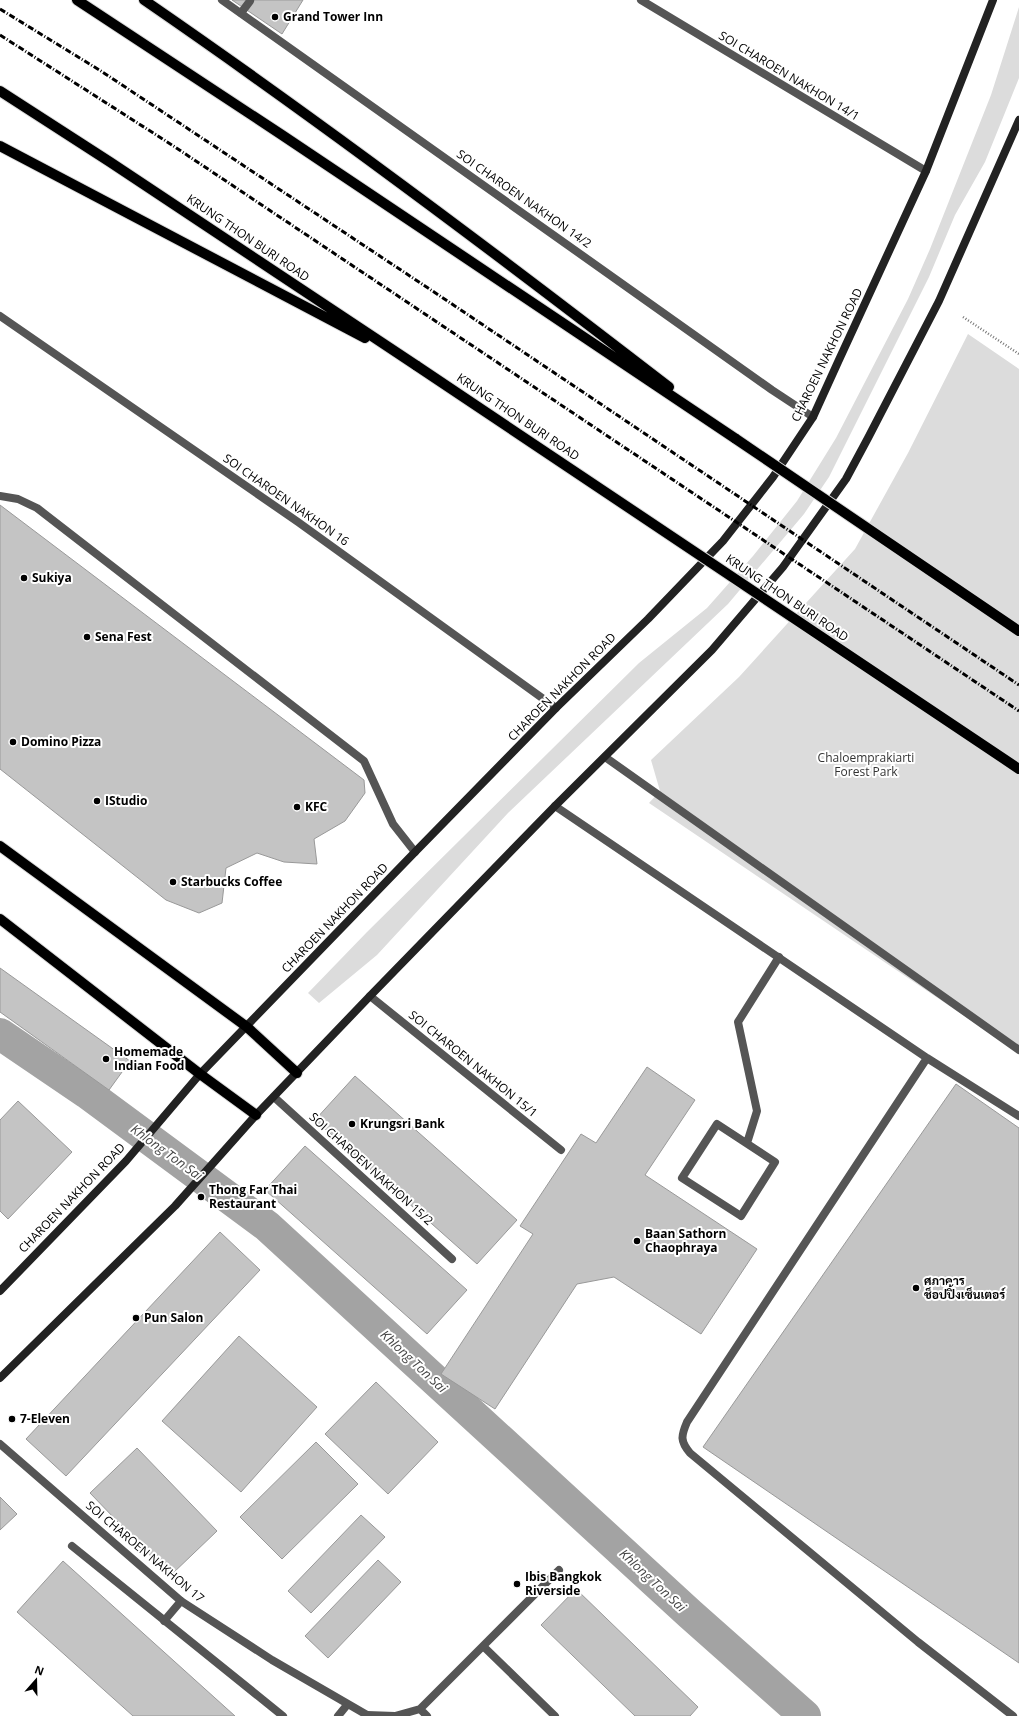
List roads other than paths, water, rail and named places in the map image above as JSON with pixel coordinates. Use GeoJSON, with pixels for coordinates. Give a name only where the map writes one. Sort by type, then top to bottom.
{"type":"FeatureCollection","features":[{"type":"Feature","properties":{"kind":"main road"},"geometry":{"type":"LineString","coordinates":[[77,0],[282,134],[1019,631]]}},
{"type":"Feature","properties":{"kind":"main road"},"geometry":{"type":"LineString","coordinates":[[144,0],[356,149],[507,262],[736,439]]}},
{"type":"Feature","properties":{"kind":"main road","name":"CHAROEN NAKHON ROAD"},"geometry":{"type":"LineString","coordinates":[[0,1291],[126,1161],[200,1074],[556,708],[648,619],[723,541],[773,477],[813,417],[926,171],[993,0]]}},
{"type":"Feature","properties":{"kind":"main road","name":"KRUNG THON BURI ROAD"},"geometry":{"type":"LineString","coordinates":[[0,91],[110,162],[417,366],[1019,769]]}},
{"type":"Feature","properties":{"kind":"main road"},"geometry":{"type":"LineString","coordinates":[[0,1378],[175,1206],[256,1115],[370,996],[555,806],[712,650],[783,567],[846,479],[939,301],[1019,120]]}},
{"type":"Feature","properties":{"kind":"main road"},"geometry":{"type":"LineString","coordinates":[[0,146],[417,366]]}},
{"type":"Feature","properties":{"kind":"main road"},"geometry":{"type":"LineString","coordinates":[[0,846],[246,1027],[297,1073]]}},
{"type":"Feature","properties":{"kind":"main road"},"geometry":{"type":"LineString","coordinates":[[0,919],[200,1074],[256,1115]]}},
{"type":"Feature","properties":{"kind":"street","name":"SOI CHAROEN NAKHON 14/2"},"geometry":{"type":"LineString","coordinates":[[222,0],[772,390],[813,417]]}},
{"type":"Feature","properties":{"kind":"street"},"geometry":{"type":"LineString","coordinates":[[241,13],[250,0]]}},
{"type":"Feature","properties":{"kind":"street","name":"SOI CHAROEN NAKHON 14/1"},"geometry":{"type":"LineString","coordinates":[[641,0],[926,171]]}},
{"type":"Feature","properties":{"kind":"street","name":"SOI CHAROEN NAKHON 16"},"geometry":{"type":"LineString","coordinates":[[0,316],[298,522],[556,708]]}},
{"type":"Feature","properties":{"kind":"street"},"geometry":{"type":"LineString","coordinates":[[0,496],[18,499],[37,508],[364,761],[392,824],[415,852]]}},
{"type":"Feature","properties":{"kind":"street"},"geometry":{"type":"LineString","coordinates":[[605,756],[1019,1050]]}},
{"type":"Feature","properties":{"kind":"street"},"geometry":{"type":"LineString","coordinates":[[555,806],[927,1058],[1019,1116]]}},
{"type":"Feature","properties":{"kind":"street"},"geometry":{"type":"LineString","coordinates":[[747,1143],[757,1111],[738,1022],[779,957]]}},
{"type":"Feature","properties":{"kind":"street","name":"SOI CHAROEN NAKHON 15/1"},"geometry":{"type":"LineString","coordinates":[[370,996],[561,1150]]}},
{"type":"Feature","properties":{"kind":"street"},"geometry":{"type":"LineString","coordinates":[[927,1058],[687,1422],[682,1434],[684,1445],[690,1453],[918,1642],[1013,1716]]}},
{"type":"Feature","properties":{"kind":"street","name":"SOI CHAROEN NAKHON 15/2"},"geometry":{"type":"LineString","coordinates":[[274,1097],[452,1259]]}},
{"type":"Feature","properties":{"kind":"street"},"geometry":{"type":"LineString","coordinates":[[717,1124],[747,1143],[775,1162],[741,1216],[682,1178],[717,1124]]}},
{"type":"Feature","properties":{"kind":"street","name":"SOI CHAROEN NAKHON 17"},"geometry":{"type":"LineString","coordinates":[[0,1444],[181,1601],[272,1660],[347,1705],[367,1715]]}},
{"type":"Feature","properties":{"kind":"street"},"geometry":{"type":"LineString","coordinates":[[72,1546],[283,1716]]}},
{"type":"Feature","properties":{"kind":"street"},"geometry":{"type":"LineString","coordinates":[[367,1715],[395,1716],[420,1709],[559,1570]]}},
{"type":"Feature","properties":{"kind":"street"},"geometry":{"type":"LineString","coordinates":[[164,1621],[181,1601]]}},
{"type":"Feature","properties":{"kind":"street"},"geometry":{"type":"LineString","coordinates":[[483,1646],[554,1716]]}},
{"type":"Feature","properties":{"kind":"street"},"geometry":{"type":"LineString","coordinates":[[338,1716],[347,1705]]}},
{"type":"Feature","properties":{"kind":"street"},"geometry":{"type":"LineString","coordinates":[[420,1709],[427,1716]]}},
{"type":"Feature","properties":{"kind":"waterway","name":"Khlong Ton Sai"},"geometry":{"type":"LineString","coordinates":[[0,1034],[87,1093],[267,1226],[690,1614],[805,1716]]}},
{"type":"Feature","properties":{"kind":"railway"},"geometry":{"type":"LineString","coordinates":[[0,9],[101,71],[440,296],[1019,685]]}},
{"type":"Feature","properties":{"kind":"railway"},"geometry":{"type":"LineString","coordinates":[[0,35],[172,145],[1019,711]]}},
{"type":"Feature","properties":{"kind":"place","name":"Grand Tower Inn"},"geometry":{"type":"Point","coordinates":[275,17]}},
{"type":"Feature","properties":{"kind":"place","name":"Sukiya"},"geometry":{"type":"Point","coordinates":[24,578]}},
{"type":"Feature","properties":{"kind":"place","name":"Sena Fest"},"geometry":{"type":"Point","coordinates":[87,637]}},
{"type":"Feature","properties":{"kind":"place","name":"Domino Pizza"},"geometry":{"type":"Point","coordinates":[13,742]}},
{"type":"Feature","properties":{"kind":"place","name":"IStudio"},"geometry":{"type":"Point","coordinates":[97,801]}},
{"type":"Feature","properties":{"kind":"place","name":"KFC"},"geometry":{"type":"Point","coordinates":[297,807]}},
{"type":"Feature","properties":{"kind":"place","name":"Starbucks Coffee"},"geometry":{"type":"Point","coordinates":[173,882]}},
{"type":"Feature","properties":{"kind":"place","name":"Homemade Indian Food"},"geometry":{"type":"Point","coordinates":[106,1059]}},
{"type":"Feature","properties":{"kind":"place","name":"Krungsri Bank"},"geometry":{"type":"Point","coordinates":[352,1124]}},
{"type":"Feature","properties":{"kind":"place","name":"Thong Far Thai Restaurant"},"geometry":{"type":"Point","coordinates":[201,1197]}},
{"type":"Feature","properties":{"kind":"place","name":"Baan Sathorn Chaophraya"},"geometry":{"type":"Point","coordinates":[637,1241]}},
{"type":"Feature","properties":{"kind":"place","name":"ศุภาคาร ช็อปปิ้งเซ็นเตอร์"},"geometry":{"type":"Point","coordinates":[916,1288]}},
{"type":"Feature","properties":{"kind":"place","name":"Pun Salon"},"geometry":{"type":"Point","coordinates":[136,1318]}},
{"type":"Feature","properties":{"kind":"place","name":"7-Eleven"},"geometry":{"type":"Point","coordinates":[12,1419]}},
{"type":"Feature","properties":{"kind":"place","name":"Ibis Bangkok Riverside"},"geometry":{"type":"Point","coordinates":[517,1584]}},
{"type":"Feature","properties":{"kind":"park label","name":"Chaloemprakiarti Forest Park"},"geometry":{"type":"Point","coordinates":[866,765]}}]}
